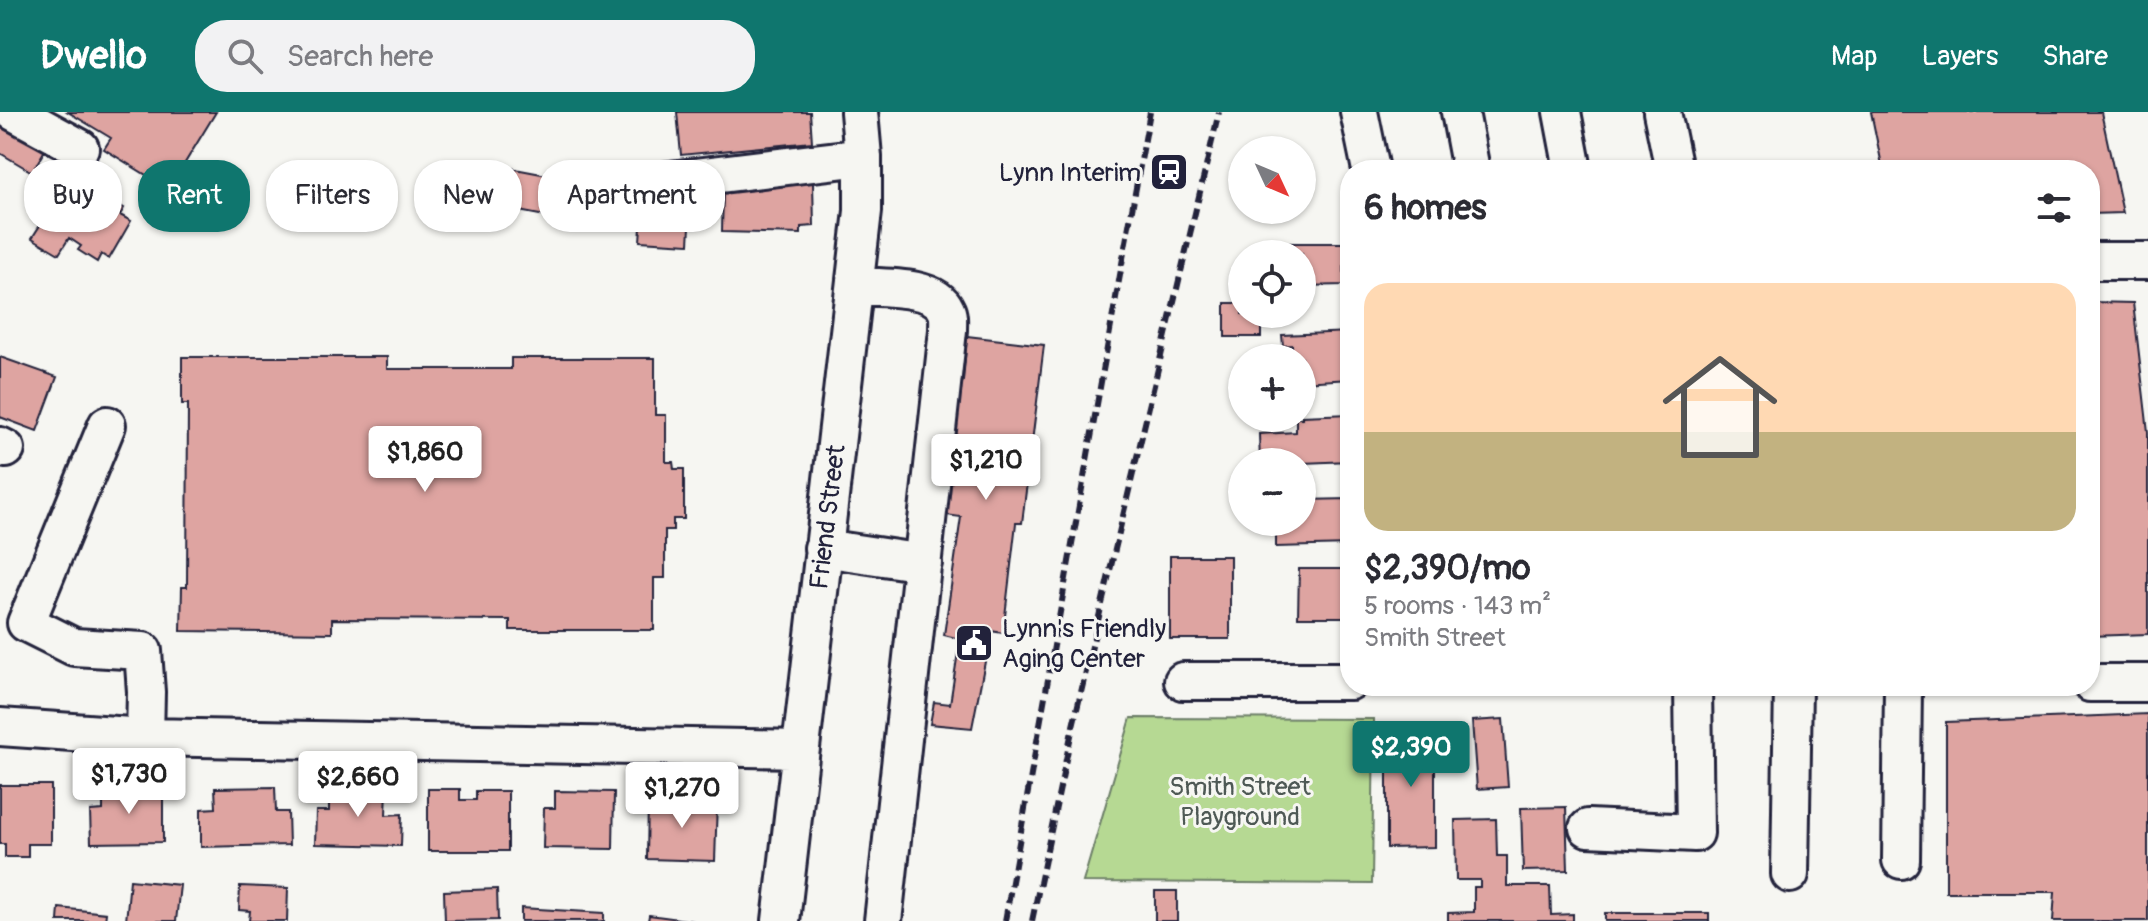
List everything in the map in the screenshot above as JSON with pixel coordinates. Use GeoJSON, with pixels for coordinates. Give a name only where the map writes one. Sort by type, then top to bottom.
{"type":"FeatureCollection","features":[{"type":"Feature","properties":{"kind":"street"},"geometry":{"type":"LineString","coordinates":[[14,112],[80,148]]}},
{"type":"Feature","properties":{"kind":"street","name":"Friend Street"},"geometry":{"type":"LineString","coordinates":[[781,921],[863,211],[859,112]]}},
{"type":"Feature","properties":{"kind":"street"},"geometry":{"type":"LineString","coordinates":[[1359,112],[1369,160]]}},
{"type":"Feature","properties":{"kind":"street"},"geometry":{"type":"LineString","coordinates":[[1460,112],[1469,160]]}},
{"type":"Feature","properties":{"kind":"street"},"geometry":{"type":"LineString","coordinates":[[1562,112],[1571,160]]}},
{"type":"Feature","properties":{"kind":"street"},"geometry":{"type":"LineString","coordinates":[[1662,112],[1672,160]]}},
{"type":"Feature","properties":{"kind":"street"},"geometry":{"type":"LineString","coordinates":[[725,173],[863,157]]}},
{"type":"Feature","properties":{"kind":"street"},"geometry":{"type":"LineString","coordinates":[[2100,261],[2148,261]]}},
{"type":"Feature","properties":{"kind":"street"},"geometry":{"type":"LineString","coordinates":[[855,286],[924,292],[936,298],[947,311],[948,330],[883,921]]}},
{"type":"Feature","properties":{"kind":"street"},"geometry":{"type":"LineString","coordinates":[[107,425],[26,623],[74,647],[143,651],[145,737]]}},
{"type":"Feature","properties":{"kind":"street"},"geometry":{"type":"LineString","coordinates":[[823,548],[923,563]]}},
{"type":"Feature","properties":{"kind":"street"},"geometry":{"type":"LineString","coordinates":[[1183,681],[1340,681]]}},
{"type":"Feature","properties":{"kind":"street"},"geometry":{"type":"LineString","coordinates":[[2100,683],[2148,683]]}},
{"type":"Feature","properties":{"kind":"street"},"geometry":{"type":"LineString","coordinates":[[1588,828],[1695,833],[1693,696]]}},
{"type":"Feature","properties":{"kind":"street"},"geometry":{"type":"LineString","coordinates":[[1790,874],[1793,696]]}},
{"type":"Feature","properties":{"kind":"street"},"geometry":{"type":"LineString","coordinates":[[1901,860],[1903,696]]}},
{"type":"Feature","properties":{"kind":"street"},"geometry":{"type":"LineString","coordinates":[[0,727],[145,737],[801,749]]}},
{"type":"Feature","properties":{"kind":"green space","name":"Smith Street Playground"},"geometry":{"type":"Polygon","coordinates":[[[1131,718],[1374,719],[1372,884],[1083,882],[1131,718]]]}},
{"type":"Feature","properties":{"kind":"building"},"geometry":{"type":"Polygon","coordinates":[[[68,112],[216,112],[187,160],[138,160],[138,170],[104,149],[111,138],[68,112]]]}},
{"type":"Feature","properties":{"kind":"building"},"geometry":{"type":"Polygon","coordinates":[[[677,112],[810,112],[812,142],[681,155],[677,112]]]}},
{"type":"Feature","properties":{"kind":"building"},"geometry":{"type":"Polygon","coordinates":[[[1871,112],[2101,112],[2123,213],[2100,214],[2100,160],[1881,160],[1871,112]]]}},
{"type":"Feature","properties":{"kind":"building"},"geometry":{"type":"Polygon","coordinates":[[[0,125],[45,150],[39,160],[24,160],[24,167],[0,153],[0,125]]]}},
{"type":"Feature","properties":{"kind":"building"},"geometry":{"type":"Polygon","coordinates":[[[522,170],[538,173],[538,215],[522,212],[522,170]]]}},
{"type":"Feature","properties":{"kind":"building"},"geometry":{"type":"Polygon","coordinates":[[[813,182],[814,226],[801,227],[801,234],[722,232],[725,232],[725,190],[813,182]]]}},
{"type":"Feature","properties":{"kind":"building"},"geometry":{"type":"Polygon","coordinates":[[[122,216],[131,221],[109,259],[101,254],[97,262],[78,250],[81,246],[69,238],[59,254],[32,238],[36,232],[122,232],[122,216]]]}},
{"type":"Feature","properties":{"kind":"building"},"geometry":{"type":"Polygon","coordinates":[[[641,232],[690,232],[689,244],[640,241],[641,232]]]}},
{"type":"Feature","properties":{"kind":"building"},"geometry":{"type":"Polygon","coordinates":[[[1316,243],[1340,243],[1340,285],[1316,286],[1316,243]]]}},
{"type":"Feature","properties":{"kind":"building"},"geometry":{"type":"Polygon","coordinates":[[[2100,302],[2133,303],[2148,432],[2148,634],[2100,636],[2100,302]]]}},
{"type":"Feature","properties":{"kind":"building"},"geometry":{"type":"Polygon","coordinates":[[[1225,303],[1228,303],[1228,328],[1261,328],[1261,337],[1225,337],[1225,303]]]}},
{"type":"Feature","properties":{"kind":"building"},"geometry":{"type":"Polygon","coordinates":[[[1340,332],[1340,380],[1316,381],[1316,344],[1283,344],[1282,335],[1340,332]]]}},
{"type":"Feature","properties":{"kind":"building"},"geometry":{"type":"Polygon","coordinates":[[[967,336],[1044,345],[1022,523],[1016,523],[1003,633],[991,631],[972,728],[930,724],[934,702],[950,704],[960,639],[944,635],[961,517],[946,515],[952,472],[944,425],[963,381],[967,336]]]}},
{"type":"Feature","properties":{"kind":"building"},"geometry":{"type":"Polygon","coordinates":[[[0,357],[57,377],[37,431],[0,417],[0,357]]]}},
{"type":"Feature","properties":{"kind":"building"},"geometry":{"type":"Polygon","coordinates":[[[182,357],[387,357],[387,369],[511,369],[511,358],[655,358],[655,415],[666,415],[666,462],[673,462],[674,469],[684,469],[684,519],[673,519],[673,530],[665,530],[665,578],[654,578],[654,630],[510,630],[510,620],[332,619],[332,633],[181,631],[182,587],[187,587],[188,404],[182,404],[182,357]]]}},
{"type":"Feature","properties":{"kind":"building"},"geometry":{"type":"Polygon","coordinates":[[[1340,414],[1340,461],[1316,462],[1316,448],[1260,448],[1259,434],[1316,432],[1316,415],[1340,414]]]}},
{"type":"Feature","properties":{"kind":"building"},"geometry":{"type":"Polygon","coordinates":[[[1340,499],[1340,545],[1276,547],[1276,536],[1316,536],[1316,500],[1340,499]]]}},
{"type":"Feature","properties":{"kind":"building"},"geometry":{"type":"Polygon","coordinates":[[[1170,556],[1230,556],[1230,639],[1170,639],[1170,556]]]}},
{"type":"Feature","properties":{"kind":"building"},"geometry":{"type":"Polygon","coordinates":[[[1299,569],[1340,569],[1340,617],[1298,617],[1299,569]]]}},
{"type":"Feature","properties":{"kind":"building"},"geometry":{"type":"Polygon","coordinates":[[[2148,714],[2148,921],[2053,921],[2055,892],[1946,892],[1946,722],[2148,714]]]}},
{"type":"Feature","properties":{"kind":"building"},"geometry":{"type":"Polygon","coordinates":[[[1503,719],[1508,787],[1477,789],[1472,721],[1503,719]]]}},
{"type":"Feature","properties":{"kind":"building"},"geometry":{"type":"Polygon","coordinates":[[[1387,730],[1435,730],[1435,847],[1387,848],[1387,730]]]}},
{"type":"Feature","properties":{"kind":"building"},"geometry":{"type":"Polygon","coordinates":[[[0,785],[51,785],[51,844],[28,844],[28,857],[5,857],[5,844],[0,844],[0,785]]]}},
{"type":"Feature","properties":{"kind":"building"},"geometry":{"type":"Polygon","coordinates":[[[275,787],[276,812],[288,812],[289,845],[201,847],[201,809],[216,808],[215,788],[275,787]]]}},
{"type":"Feature","properties":{"kind":"building"},"geometry":{"type":"Polygon","coordinates":[[[103,788],[163,788],[163,842],[91,843],[90,811],[103,810],[103,788]]]}},
{"type":"Feature","properties":{"kind":"building"},"geometry":{"type":"Polygon","coordinates":[[[329,788],[387,789],[386,815],[402,814],[401,846],[315,844],[316,811],[329,811],[329,788]]]}},
{"type":"Feature","properties":{"kind":"building"},"geometry":{"type":"Polygon","coordinates":[[[428,789],[460,789],[460,800],[476,800],[476,791],[508,791],[508,851],[428,851],[428,789]]]}},
{"type":"Feature","properties":{"kind":"building"},"geometry":{"type":"Polygon","coordinates":[[[555,791],[614,792],[613,849],[543,848],[544,808],[555,808],[555,791]]]}},
{"type":"Feature","properties":{"kind":"building"},"geometry":{"type":"Polygon","coordinates":[[[648,800],[717,801],[715,861],[647,859],[648,800]]]}},
{"type":"Feature","properties":{"kind":"building"},"geometry":{"type":"Polygon","coordinates":[[[1566,807],[1568,870],[1523,871],[1521,808],[1566,807]]]}},
{"type":"Feature","properties":{"kind":"building"},"geometry":{"type":"Polygon","coordinates":[[[1496,819],[1497,856],[1507,856],[1507,886],[1550,886],[1551,915],[1573,914],[1573,921],[1448,921],[1448,913],[1474,912],[1474,887],[1480,887],[1480,880],[1456,880],[1455,820],[1496,819]]]}},
{"type":"Feature","properties":{"kind":"building"},"geometry":{"type":"Polygon","coordinates":[[[130,880],[180,885],[176,921],[126,921],[130,880]]]}},
{"type":"Feature","properties":{"kind":"building"},"geometry":{"type":"Polygon","coordinates":[[[240,886],[288,888],[287,921],[249,921],[250,911],[239,910],[240,886]]]}},
{"type":"Feature","properties":{"kind":"building"},"geometry":{"type":"Polygon","coordinates":[[[497,889],[498,920],[445,921],[444,891],[497,889]]]}},
{"type":"Feature","properties":{"kind":"building"},"geometry":{"type":"Polygon","coordinates":[[[1155,891],[1177,891],[1177,921],[1155,921],[1155,891]]]}},
{"type":"Feature","properties":{"kind":"building"},"geometry":{"type":"Polygon","coordinates":[[[59,908],[106,913],[105,921],[58,921],[59,908]]]}},
{"type":"Feature","properties":{"kind":"building"},"geometry":{"type":"Polygon","coordinates":[[[521,908],[604,913],[604,921],[521,921],[521,908]]]}},
{"type":"Feature","properties":{"kind":"building"},"geometry":{"type":"Polygon","coordinates":[[[1605,913],[1709,913],[1709,921],[1605,921],[1605,913]]]}},
{"type":"Feature","properties":{"kind":"building"},"geometry":{"type":"Polygon","coordinates":[[[649,915],[694,921],[648,921],[649,915]]]}},
{"type":"Feature","properties":{"kind":"railway"},"geometry":{"type":"LineString","coordinates":[[1005,921],[1150,112]]}},
{"type":"Feature","properties":{"kind":"railway"},"geometry":{"type":"LineString","coordinates":[[1032,921],[1073,726],[1219,112]]}},
{"type":"Feature","properties":{"kind":"place","name":"Lynn Interim"},"geometry":{"type":"Point","coordinates":[1169,172]}},
{"type":"Feature","properties":{"kind":"place","name":"Lynn's Friendly Aging Center"},"geometry":{"type":"Point","coordinates":[974,643]}}]}
